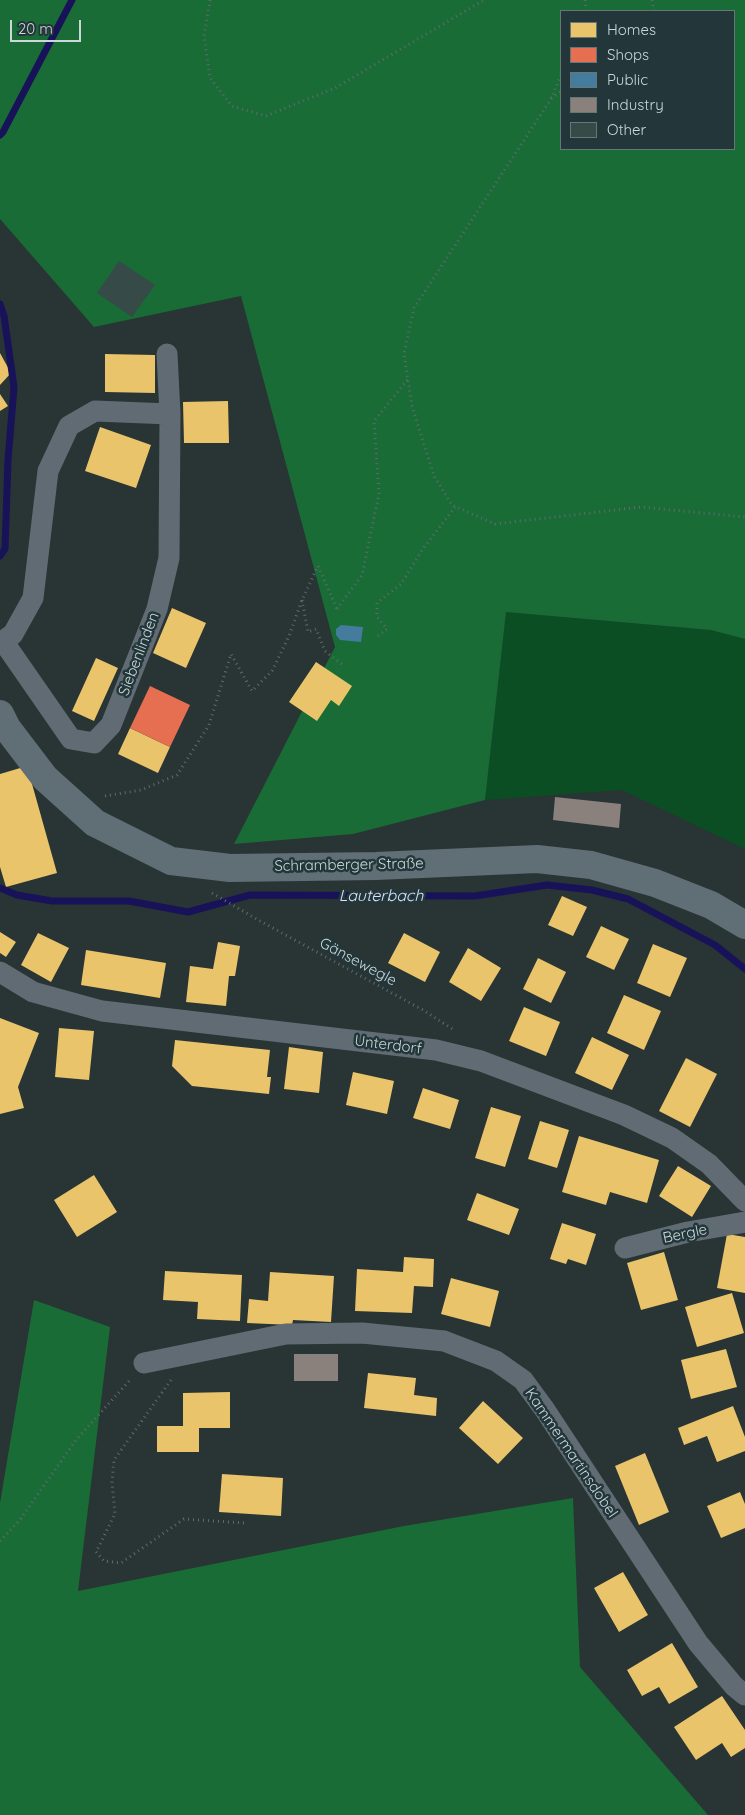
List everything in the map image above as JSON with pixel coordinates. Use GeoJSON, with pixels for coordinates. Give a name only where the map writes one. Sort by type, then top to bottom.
{"type":"FeatureCollection","features":[{"type":"Feature","properties":{"kind":"main road","name":"Schramberger Straße"},"geometry":{"type":"LineString","coordinates":[[0,714],[7,728],[45,778],[95,823],[171,861],[230,868],[376,866],[537,859],[582,864],[655,883],[711,906],[745,925]]}},
{"type":"Feature","properties":{"kind":"street","name":"Siebenlinden"},"geometry":{"type":"LineString","coordinates":[[167,354],[170,414],[169,558],[158,609],[111,725],[94,743],[71,739],[1,642],[13,634],[33,598],[48,471],[69,426],[95,411],[170,414]]}},
{"type":"Feature","properties":{"kind":"street","name":"Unterdorf"},"geometry":{"type":"LineString","coordinates":[[0,972],[33,992],[102,1011],[436,1050],[481,1061],[624,1115],[672,1138],[709,1164],[745,1201]]}},
{"type":"Feature","properties":{"kind":"street","name":"Bergle"},"geometry":{"type":"LineString","coordinates":[[624,1248],[688,1232],[745,1222]]}},
{"type":"Feature","properties":{"kind":"street","name":"Kammermartinsdobel"},"geometry":{"type":"LineString","coordinates":[[144,1363],[286,1334],[362,1333],[444,1340],[496,1361],[523,1380],[545,1410],[698,1643],[734,1686],[745,1695]]}},
{"type":"Feature","properties":{"kind":"path"},"geometry":{"type":"LineString","coordinates":[[210,0],[204,36],[210,78],[232,106],[266,116],[334,88],[484,0]]}},
{"type":"Feature","properties":{"kind":"path"},"geometry":{"type":"LineString","coordinates":[[560,77],[550,99],[414,308],[404,354],[412,406],[434,476],[452,505],[495,524],[642,508],[745,517]]}},
{"type":"Feature","properties":{"kind":"path"},"geometry":{"type":"LineString","coordinates":[[550,99],[560,93]]}},
{"type":"Feature","properties":{"kind":"path"},"geometry":{"type":"LineString","coordinates":[[71,802],[141,790],[177,775],[209,724],[231,654],[252,691],[272,671],[289,636],[302,600],[318,566],[337,609],[362,575],[379,494],[374,421],[408,379]]}},
{"type":"Feature","properties":{"kind":"path"},"geometry":{"type":"LineString","coordinates":[[378,636],[387,629],[377,617],[377,603],[401,584],[422,550],[455,507]]}},
{"type":"Feature","properties":{"kind":"path"},"geometry":{"type":"LineString","coordinates":[[302,600],[308,632],[316,629],[325,651],[343,665]]}},
{"type":"Feature","properties":{"kind":"path","name":"Gänsewegle"},"geometry":{"type":"LineString","coordinates":[[215,895],[423,1010],[461,1034],[481,1061]]}},
{"type":"Feature","properties":{"kind":"path"},"geometry":{"type":"LineString","coordinates":[[181,1356],[175,1375],[114,1460],[112,1483],[114,1514],[96,1552],[104,1561],[121,1563],[184,1519],[245,1523]]}},
{"type":"Feature","properties":{"kind":"path"},"geometry":{"type":"LineString","coordinates":[[0,1541],[19,1521],[76,1440],[144,1363]]}},
{"type":"Feature","properties":{"kind":"green space"},"geometry":{"type":"Polygon","coordinates":[[[0,0],[745,0],[745,639],[711,630],[506,612],[485,800],[353,834],[234,844],[335,647],[241,296],[94,327],[0,219],[0,0]]]}},
{"type":"Feature","properties":{"kind":"green space"},"geometry":{"type":"Polygon","coordinates":[[[506,612],[711,630],[745,639],[745,849],[622,790],[485,800],[506,612]]]}},
{"type":"Feature","properties":{"kind":"green space"},"geometry":{"type":"Polygon","coordinates":[[[34,1300],[110,1327],[78,1591],[404,1526],[573,1498],[580,1667],[708,1815],[0,1815],[0,1503],[34,1300]]]}},
{"type":"Feature","properties":{"kind":"building: Homes"},"geometry":{"type":"Polygon","coordinates":[[[0,353],[11,373],[0,385],[0,353]]]}},
{"type":"Feature","properties":{"kind":"building: Homes"},"geometry":{"type":"Polygon","coordinates":[[[105,354],[155,355],[155,393],[105,392],[105,354]]]}},
{"type":"Feature","properties":{"kind":"building: Homes"},"geometry":{"type":"Polygon","coordinates":[[[0,394],[8,406],[0,411],[0,394]]]}},
{"type":"Feature","properties":{"kind":"building: Homes"},"geometry":{"type":"Polygon","coordinates":[[[228,401],[229,443],[184,443],[183,402],[228,401]]]}},
{"type":"Feature","properties":{"kind":"building: Homes"},"geometry":{"type":"Polygon","coordinates":[[[100,427],[151,445],[136,488],[85,471],[100,427]]]}},
{"type":"Feature","properties":{"kind":"building: Homes"},"geometry":{"type":"Polygon","coordinates":[[[172,608],[206,623],[186,668],[153,653],[172,608]]]}},
{"type":"Feature","properties":{"kind":"building: Homes"},"geometry":{"type":"Polygon","coordinates":[[[96,658],[118,668],[94,721],[72,711],[96,658]]]}},
{"type":"Feature","properties":{"kind":"building: Homes"},"geometry":{"type":"Polygon","coordinates":[[[316,662],[352,686],[339,706],[331,700],[317,721],[289,702],[316,662]]]}},
{"type":"Feature","properties":{"kind":"building: Homes"},"geometry":{"type":"Polygon","coordinates":[[[130,728],[170,747],[158,773],[118,754],[130,728]]]}},
{"type":"Feature","properties":{"kind":"building: Homes"},"geometry":{"type":"Polygon","coordinates":[[[27,766],[57,873],[6,887],[0,867],[0,774],[27,766]]]}},
{"type":"Feature","properties":{"kind":"building: Homes"},"geometry":{"type":"Polygon","coordinates":[[[562,896],[587,907],[573,936],[548,925],[562,896]]]}},
{"type":"Feature","properties":{"kind":"building: Homes"},"geometry":{"type":"Polygon","coordinates":[[[601,926],[629,939],[614,970],[586,957],[601,926]]]}},
{"type":"Feature","properties":{"kind":"building: Homes"},"geometry":{"type":"Polygon","coordinates":[[[0,932],[16,942],[6,957],[0,953],[0,932]]]}},
{"type":"Feature","properties":{"kind":"building: Homes"},"geometry":{"type":"Polygon","coordinates":[[[38,933],[69,948],[51,982],[21,965],[38,933]]]}},
{"type":"Feature","properties":{"kind":"building: Homes"},"geometry":{"type":"Polygon","coordinates":[[[404,933],[440,952],[425,982],[388,963],[404,933]]]}},
{"type":"Feature","properties":{"kind":"building: Homes"},"geometry":{"type":"Polygon","coordinates":[[[218,942],[240,946],[235,976],[229,976],[226,1006],[186,1002],[190,966],[213,969],[218,942]]]}},
{"type":"Feature","properties":{"kind":"building: Homes"},"geometry":{"type":"Polygon","coordinates":[[[653,944],[687,958],[670,997],[637,983],[653,944]]]}},
{"type":"Feature","properties":{"kind":"building: Homes"},"geometry":{"type":"Polygon","coordinates":[[[468,948],[501,968],[481,1001],[449,982],[468,948]]]}},
{"type":"Feature","properties":{"kind":"building: Homes"},"geometry":{"type":"Polygon","coordinates":[[[86,950],[166,963],[160,998],[81,985],[86,950]]]}},
{"type":"Feature","properties":{"kind":"building: Homes"},"geometry":{"type":"Polygon","coordinates":[[[538,958],[566,972],[551,1003],[523,989],[538,958]]]}},
{"type":"Feature","properties":{"kind":"building: Homes"},"geometry":{"type":"Polygon","coordinates":[[[624,995],[661,1011],[644,1050],[607,1033],[624,995]]]}},
{"type":"Feature","properties":{"kind":"building: Homes"},"geometry":{"type":"Polygon","coordinates":[[[524,1007],[560,1022],[546,1056],[509,1041],[524,1007]]]}},
{"type":"Feature","properties":{"kind":"building: Homes"},"geometry":{"type":"Polygon","coordinates":[[[0,1018],[39,1033],[18,1087],[24,1108],[0,1114],[0,1018]]]}},
{"type":"Feature","properties":{"kind":"building: Homes"},"geometry":{"type":"Polygon","coordinates":[[[59,1028],[94,1031],[89,1080],[55,1077],[59,1028]]]}},
{"type":"Feature","properties":{"kind":"building: Homes"},"geometry":{"type":"Polygon","coordinates":[[[592,1037],[629,1055],[612,1090],[575,1073],[592,1037]]]}},
{"type":"Feature","properties":{"kind":"building: Homes"},"geometry":{"type":"Polygon","coordinates":[[[175,1040],[270,1050],[267,1077],[271,1077],[269,1094],[192,1086],[172,1066],[175,1040]]]}},
{"type":"Feature","properties":{"kind":"building: Homes"},"geometry":{"type":"Polygon","coordinates":[[[289,1047],[323,1052],[319,1093],[284,1089],[289,1047]]]}},
{"type":"Feature","properties":{"kind":"building: Homes"},"geometry":{"type":"Polygon","coordinates":[[[686,1058],[717,1074],[690,1127],[659,1111],[686,1058]]]}},
{"type":"Feature","properties":{"kind":"building: Homes"},"geometry":{"type":"Polygon","coordinates":[[[353,1072],[394,1081],[387,1114],[346,1105],[353,1072]]]}},
{"type":"Feature","properties":{"kind":"building: Homes"},"geometry":{"type":"Polygon","coordinates":[[[423,1088],[459,1100],[450,1129],[413,1118],[423,1088]]]}},
{"type":"Feature","properties":{"kind":"building: Homes"},"geometry":{"type":"Polygon","coordinates":[[[491,1107],[521,1116],[505,1167],[475,1158],[491,1107]]]}},
{"type":"Feature","properties":{"kind":"building: Homes"},"geometry":{"type":"Polygon","coordinates":[[[540,1121],[569,1130],[557,1168],[528,1159],[540,1121]]]}},
{"type":"Feature","properties":{"kind":"building: Homes"},"geometry":{"type":"Polygon","coordinates":[[[579,1136],[659,1160],[647,1203],[610,1192],[606,1205],[562,1192],[579,1136]]]}},
{"type":"Feature","properties":{"kind":"building: Homes"},"geometry":{"type":"Polygon","coordinates":[[[678,1166],[711,1186],[692,1217],[659,1196],[678,1166]]]}},
{"type":"Feature","properties":{"kind":"building: Homes"},"geometry":{"type":"Polygon","coordinates":[[[94,1175],[117,1212],[77,1237],[54,1200],[94,1175]]]}},
{"type":"Feature","properties":{"kind":"building: Homes"},"geometry":{"type":"Polygon","coordinates":[[[477,1193],[519,1209],[509,1235],[467,1220],[477,1193]]]}},
{"type":"Feature","properties":{"kind":"building: Homes"},"geometry":{"type":"Polygon","coordinates":[[[562,1223],[596,1234],[586,1265],[568,1259],[566,1264],[550,1259],[562,1223]]]}},
{"type":"Feature","properties":{"kind":"building: Homes"},"geometry":{"type":"Polygon","coordinates":[[[727,1234],[745,1237],[745,1293],[717,1288],[727,1234]]]}},
{"type":"Feature","properties":{"kind":"building: Homes"},"geometry":{"type":"Polygon","coordinates":[[[664,1252],[678,1300],[641,1310],[627,1263],[664,1252]]]}},
{"type":"Feature","properties":{"kind":"building: Homes"},"geometry":{"type":"Polygon","coordinates":[[[404,1257],[434,1259],[433,1287],[414,1286],[412,1313],[355,1311],[357,1269],[403,1272],[404,1257]]]}},
{"type":"Feature","properties":{"kind":"building: Homes"},"geometry":{"type":"Polygon","coordinates":[[[165,1271],[242,1275],[240,1321],[197,1319],[198,1302],[163,1300],[165,1271]]]}},
{"type":"Feature","properties":{"kind":"building: Homes"},"geometry":{"type":"Polygon","coordinates":[[[270,1272],[334,1276],[331,1322],[293,1320],[292,1325],[247,1323],[249,1299],[268,1301],[270,1272]]]}},
{"type":"Feature","properties":{"kind":"building: Homes"},"geometry":{"type":"Polygon","coordinates":[[[451,1278],[499,1291],[490,1327],[441,1314],[451,1278]]]}},
{"type":"Feature","properties":{"kind":"building: Homes"},"geometry":{"type":"Polygon","coordinates":[[[732,1293],[744,1333],[697,1347],[685,1307],[732,1293]]]}},
{"type":"Feature","properties":{"kind":"building: Homes"},"geometry":{"type":"Polygon","coordinates":[[[726,1349],[737,1387],[691,1399],[681,1360],[726,1349]]]}},
{"type":"Feature","properties":{"kind":"building: Homes"},"geometry":{"type":"Polygon","coordinates":[[[368,1373],[416,1378],[414,1395],[437,1398],[436,1416],[364,1408],[368,1373]]]}},
{"type":"Feature","properties":{"kind":"building: Homes"},"geometry":{"type":"Polygon","coordinates":[[[230,1392],[230,1428],[199,1428],[199,1452],[157,1452],[157,1426],[183,1426],[183,1393],[230,1392]]]}},
{"type":"Feature","properties":{"kind":"building: Homes"},"geometry":{"type":"Polygon","coordinates":[[[483,1401],[523,1438],[498,1464],[459,1428],[483,1401]]]}},
{"type":"Feature","properties":{"kind":"building: Homes"},"geometry":{"type":"Polygon","coordinates":[[[733,1406],[745,1437],[745,1451],[717,1462],[707,1436],[684,1445],[678,1428],[733,1406]]]}},
{"type":"Feature","properties":{"kind":"building: Homes"},"geometry":{"type":"Polygon","coordinates":[[[645,1453],[669,1512],[639,1525],[615,1466],[645,1453]]]}},
{"type":"Feature","properties":{"kind":"building: Homes"},"geometry":{"type":"Polygon","coordinates":[[[222,1474],[283,1478],[281,1516],[219,1512],[222,1474]]]}},
{"type":"Feature","properties":{"kind":"building: Homes"},"geometry":{"type":"Polygon","coordinates":[[[740,1492],[745,1504],[745,1528],[721,1538],[707,1506],[740,1492]]]}},
{"type":"Feature","properties":{"kind":"building: Homes"},"geometry":{"type":"Polygon","coordinates":[[[623,1572],[648,1615],[619,1632],[594,1588],[623,1572]]]}},
{"type":"Feature","properties":{"kind":"building: Homes"},"geometry":{"type":"Polygon","coordinates":[[[672,1643],[698,1687],[669,1704],[659,1687],[642,1696],[627,1670],[672,1643]]]}},
{"type":"Feature","properties":{"kind":"building: Homes"},"geometry":{"type":"Polygon","coordinates":[[[722,1696],[745,1730],[745,1748],[731,1757],[722,1743],[696,1760],[674,1727],[722,1696]]]}},
{"type":"Feature","properties":{"kind":"building: Shops"},"geometry":{"type":"Polygon","coordinates":[[[150,686],[190,705],[170,747],[130,728],[150,686]]]}},
{"type":"Feature","properties":{"kind":"building: Public"},"geometry":{"type":"Polygon","coordinates":[[[341,625],[363,627],[361,642],[340,640],[336,635],[336,629],[341,625]]]}},
{"type":"Feature","properties":{"kind":"building: Industry"},"geometry":{"type":"Polygon","coordinates":[[[555,797],[621,804],[619,828],[553,820],[555,797]]]}},
{"type":"Feature","properties":{"kind":"building: Industry"},"geometry":{"type":"Polygon","coordinates":[[[294,1354],[338,1354],[338,1381],[294,1381],[294,1354]]]}},
{"type":"Feature","properties":{"kind":"building: Other"},"geometry":{"type":"Polygon","coordinates":[[[119,261],[155,285],[132,317],[97,293],[119,261]]]}},
{"type":"Feature","properties":{"kind":"waterway"},"geometry":{"type":"LineString","coordinates":[[0,135],[72,0]]}},
{"type":"Feature","properties":{"kind":"waterway","name":"Lauterbach"},"geometry":{"type":"LineString","coordinates":[[0,304],[4,316],[14,387],[8,460],[5,549],[0,556]]}},
{"type":"Feature","properties":{"kind":"waterway","name":"Lauterbach"},"geometry":{"type":"LineString","coordinates":[[0,888],[17,895],[52,901],[129,901],[188,912],[250,895],[475,896],[547,885],[592,890],[628,899],[715,945],[745,969]]}}]}
